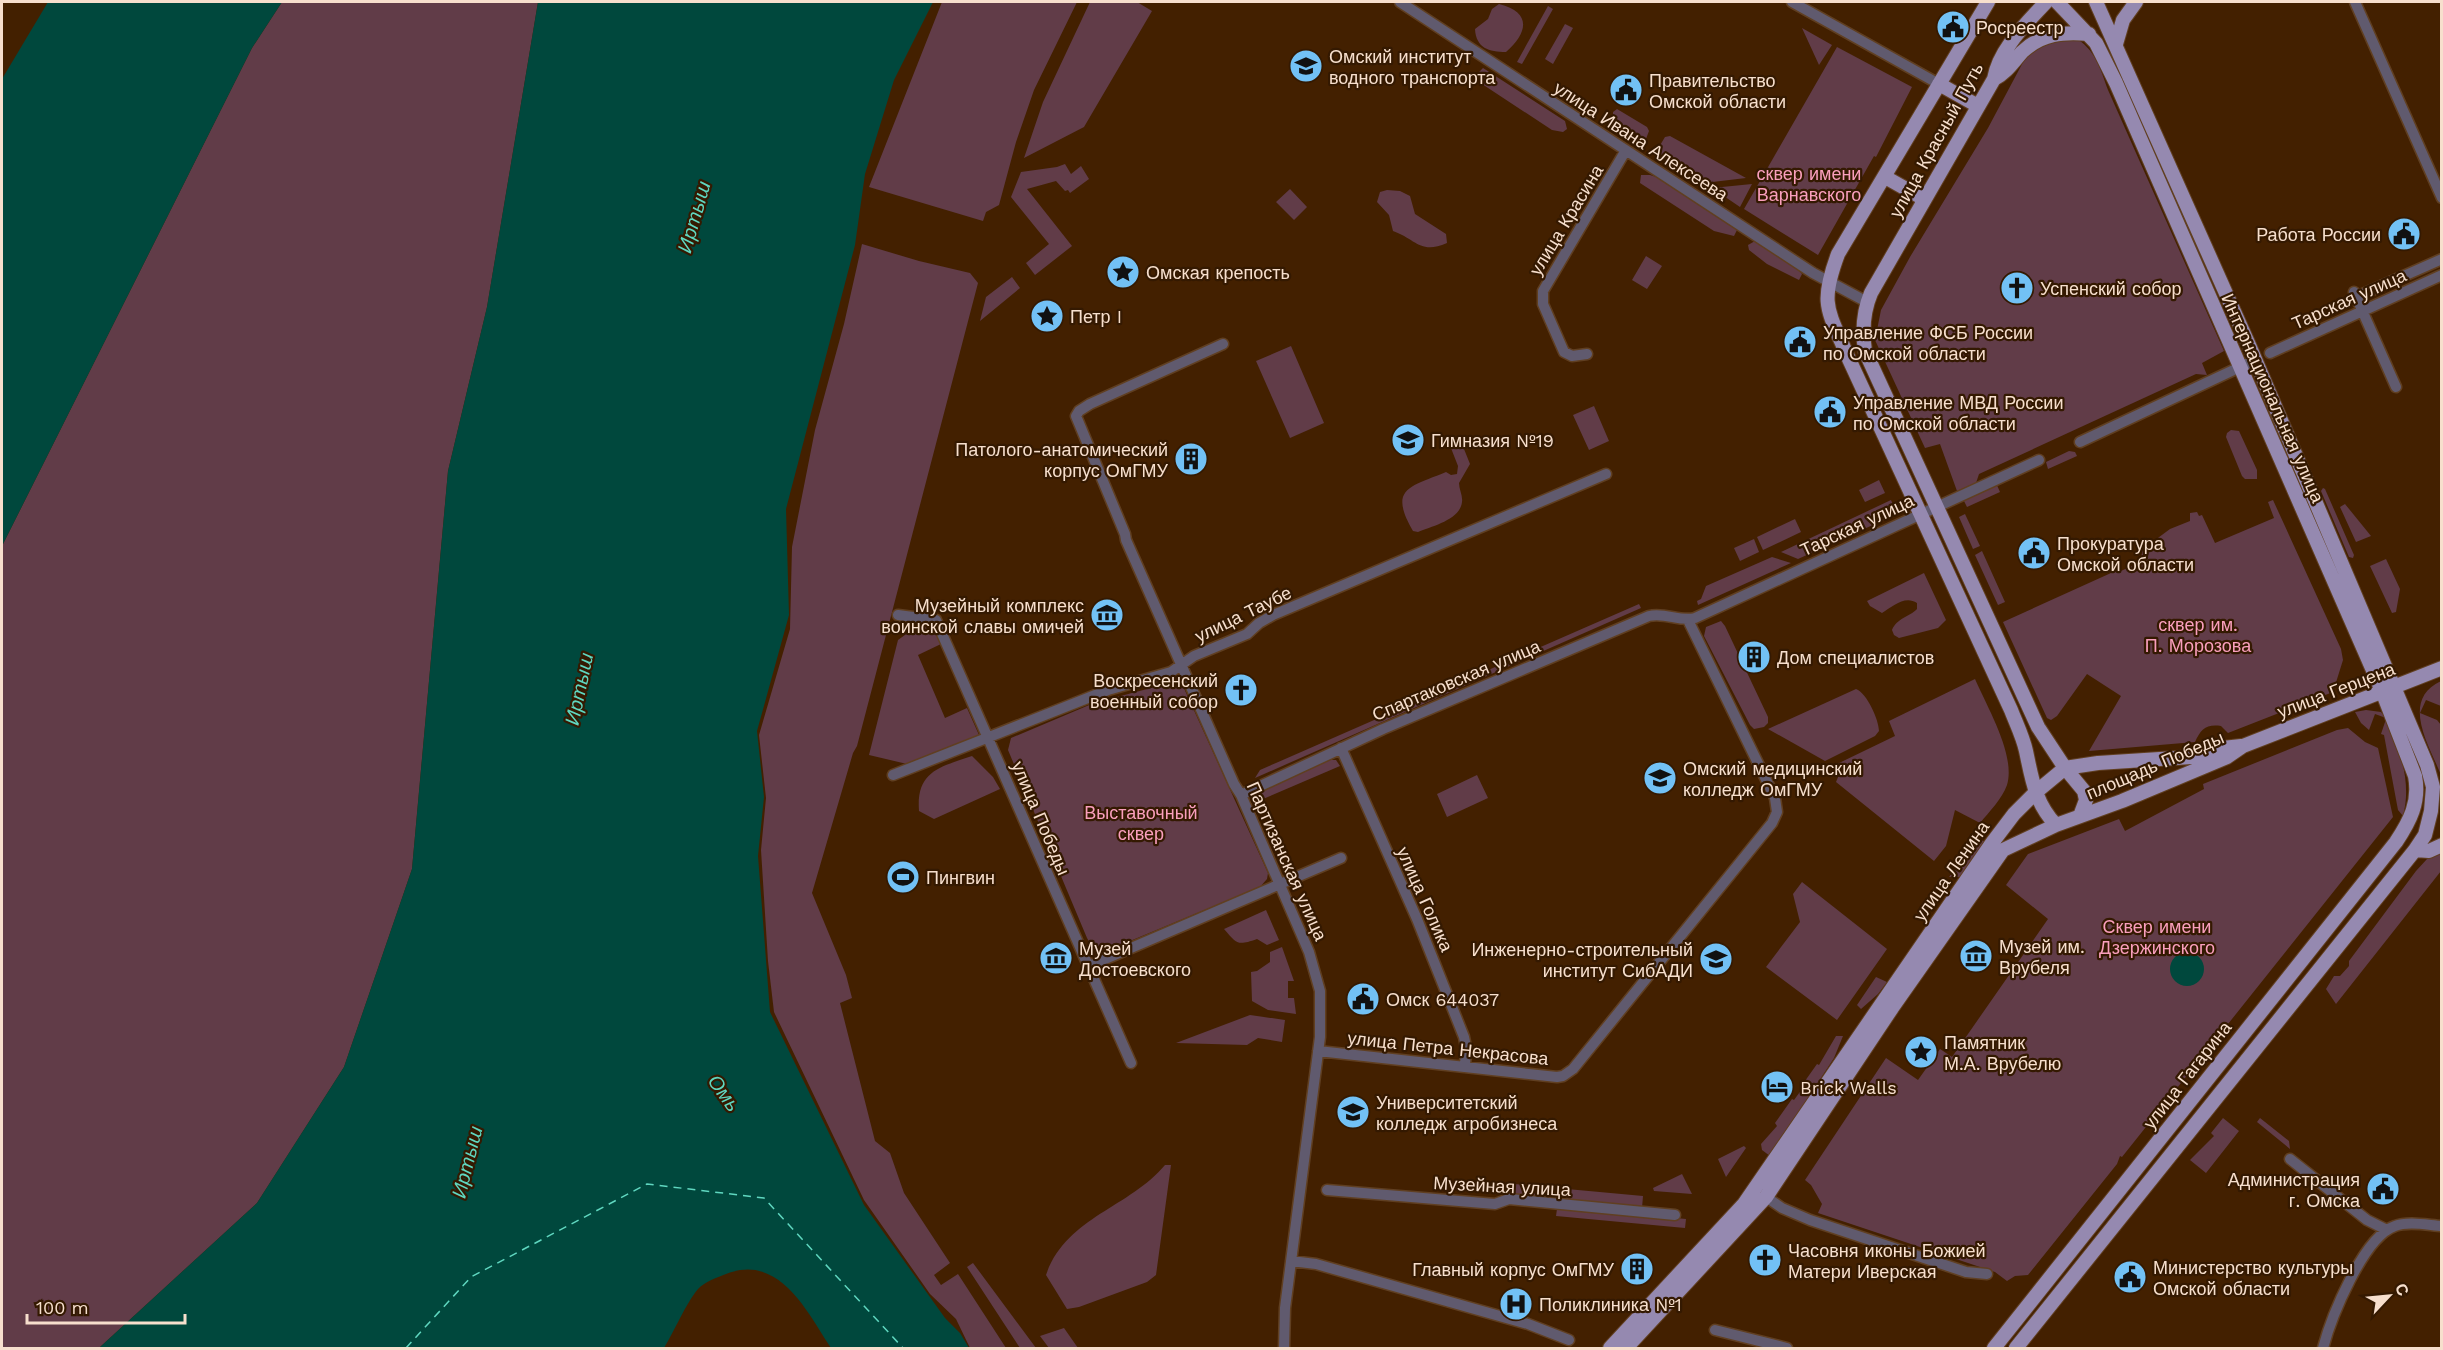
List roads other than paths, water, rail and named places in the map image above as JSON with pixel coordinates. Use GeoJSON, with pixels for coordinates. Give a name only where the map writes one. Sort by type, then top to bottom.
{"type":"FeatureCollection","features":[{"type":"Feature","properties":{"kind":"main road","name":"улица Красный Путь"},"geometry":{"type":"LineString","coordinates":[[1921,514],[1848,357],[1826,298],[1829,280],[1838,254],[1988,2]]}},
{"type":"Feature","properties":{"kind":"main road","name":"улица Красный Путь"},"geometry":{"type":"LineString","coordinates":[[1867,302],[1994,79],[1996,67],[2016,37],[2046,2]]}},
{"type":"Feature","properties":{"kind":"main road","name":"Интернациональная улица"},"geometry":{"type":"LineString","coordinates":[[2057,2],[2089,34],[2102,53],[2240,367],[2389,689],[2427,765],[2433,787],[2433,802],[2427,827]]}},
{"type":"Feature","properties":{"kind":"main road","name":"Интернациональная улица"},"geometry":{"type":"LineString","coordinates":[[2097,2],[2255,360],[2389,689],[2415,776],[2416,797],[2408,824]]}},
{"type":"Feature","properties":{"kind":"main road"},"geometry":{"type":"LineString","coordinates":[[2116,44],[2123,20],[2136,2]]}},
{"type":"Feature","properties":{"kind":"main road"},"geometry":{"type":"LineString","coordinates":[[1994,79],[2004,74],[2024,50],[2042,38],[2056,33],[2089,34]]}},
{"type":"Feature","properties":{"kind":"main road"},"geometry":{"type":"LineString","coordinates":[[1939,84],[1978,106]]}},
{"type":"Feature","properties":{"kind":"main road"},"geometry":{"type":"LineString","coordinates":[[1885,177],[1924,199]]}},
{"type":"Feature","properties":{"kind":"main road"},"geometry":{"type":"LineString","coordinates":[[1867,302],[1863,327],[1866,351],[1990,623],[1975,630]]}},
{"type":"Feature","properties":{"kind":"main road"},"geometry":{"type":"LineString","coordinates":[[1921,514],[2020,733],[2031,781],[2046,814],[2056,825]]}},
{"type":"Feature","properties":{"kind":"main road","name":"площадь Победы"},"geometry":{"type":"LineString","coordinates":[[1990,623],[2045,738],[2066,768]]}},
{"type":"Feature","properties":{"kind":"main road","name":"улица Герцена"},"geometry":{"type":"LineString","coordinates":[[2244,746],[2442,668]]}},
{"type":"Feature","properties":{"kind":"main road","name":"площадь Победы"},"geometry":{"type":"LineString","coordinates":[[2036,792],[2066,768],[2098,763],[2191,757],[2223,748],[2244,746]]}},
{"type":"Feature","properties":{"kind":"main road","name":"площадь Победы"},"geometry":{"type":"LineString","coordinates":[[2002,850],[2082,812],[2227,757],[2244,746]]}},
{"type":"Feature","properties":{"kind":"main road"},"geometry":{"type":"LineString","coordinates":[[2066,768],[2085,791],[2086,800],[2082,812]]}},
{"type":"Feature","properties":{"kind":"main road"},"geometry":{"type":"LineString","coordinates":[[2433,787],[2442,800]]}},
{"type":"Feature","properties":{"kind":"main road","name":"улица Ленина"},"geometry":{"type":"LineString","coordinates":[[1610,1348],[1744,1204],[2006,823],[2036,792]]}},
{"type":"Feature","properties":{"kind":"main road","name":"улица Гагарина"},"geometry":{"type":"LineString","coordinates":[[1994,1348],[2408,824]]}},
{"type":"Feature","properties":{"kind":"main road","name":"улица Гагарина"},"geometry":{"type":"LineString","coordinates":[[2016,1348],[2415,850],[2427,827]]}},
{"type":"Feature","properties":{"kind":"main road"},"geometry":{"type":"LineString","coordinates":[[2415,850],[2429,851],[2442,845]]}},
{"type":"Feature","properties":{"kind":"main road","name":"улица Ленина"},"geometry":{"type":"LineString","coordinates":[[1626,1348],[1766,1197],[1892,1008],[2002,850]]}},
{"type":"Feature","properties":{"kind":"main road"},"geometry":{"type":"LineString","coordinates":[[2279,990],[2293,1001]]}},
{"type":"Feature","properties":{"kind":"street","name":"улица Ивана Алексеева"},"geometry":{"type":"LineString","coordinates":[[1400,2],[1813,273],[1867,302]]}},
{"type":"Feature","properties":{"kind":"street"},"geometry":{"type":"LineString","coordinates":[[1792,2],[1939,84]]}},
{"type":"Feature","properties":{"kind":"street"},"geometry":{"type":"LineString","coordinates":[[2355,2],[2442,198]]}},
{"type":"Feature","properties":{"kind":"street","name":"улица Красина"},"geometry":{"type":"LineString","coordinates":[[1587,354],[1572,356],[1564,352],[1543,304],[1543,291],[1626,150]]}},
{"type":"Feature","properties":{"kind":"street","name":"Тарская улица"},"geometry":{"type":"LineString","coordinates":[[2362,311],[2355,295],[2442,258]]}},
{"type":"Feature","properties":{"kind":"street","name":"Тарская улица"},"geometry":{"type":"LineString","coordinates":[[2270,353],[2442,275]]}},
{"type":"Feature","properties":{"kind":"street"},"geometry":{"type":"LineString","coordinates":[[2362,311],[2396,387]]}},
{"type":"Feature","properties":{"kind":"street","name":"Партизанская улица"},"geometry":{"type":"LineString","coordinates":[[1223,344],[1090,404],[1079,411],[1077,416],[1126,540],[1232,780],[1281,884],[1316,972],[1321,1008],[1318,1051],[1291,1261],[1284,1324],[1284,1348]]}},
{"type":"Feature","properties":{"kind":"street"},"geometry":{"type":"LineString","coordinates":[[2080,442],[2255,360]]}},
{"type":"Feature","properties":{"kind":"street","name":"Тарская улица"},"geometry":{"type":"LineString","coordinates":[[1688,620],[2039,460]]}},
{"type":"Feature","properties":{"kind":"street","name":"улица Таубе"},"geometry":{"type":"LineString","coordinates":[[893,775],[1108,690],[1171,672],[1194,656],[1247,634],[1259,623],[1273,615],[1606,474]]}},
{"type":"Feature","properties":{"kind":"street","name":"Спартаковская улица"},"geometry":{"type":"LineString","coordinates":[[1241,795],[1341,748],[1649,616],[1666,614],[1688,620]]}},
{"type":"Feature","properties":{"kind":"street","name":"улица Победы"},"geometry":{"type":"LineString","coordinates":[[898,615],[936,620],[1131,1063]]}},
{"type":"Feature","properties":{"kind":"street","name":"улица Петра Некрасова"},"geometry":{"type":"LineString","coordinates":[[1318,1051],[1557,1077],[1569,1073],[1775,818],[1777,806],[1775,798],[1688,620]]}},
{"type":"Feature","properties":{"kind":"street","name":"улица Голика"},"geometry":{"type":"LineString","coordinates":[[1341,748],[1421,929],[1464,1037],[1465,1066]]}},
{"type":"Feature","properties":{"kind":"street"},"geometry":{"type":"LineString","coordinates":[[1089,966],[1341,858]]}},
{"type":"Feature","properties":{"kind":"street"},"geometry":{"type":"LineString","coordinates":[[2290,1159],[2367,1220],[2387,1230]]}},
{"type":"Feature","properties":{"kind":"street","name":"Музейная улица"},"geometry":{"type":"LineString","coordinates":[[1327,1190],[1495,1204],[1509,1199],[1675,1215]]}},
{"type":"Feature","properties":{"kind":"street"},"geometry":{"type":"LineString","coordinates":[[1766,1197],[1782,1208],[1810,1220],[1966,1272],[1987,1274]]}},
{"type":"Feature","properties":{"kind":"street"},"geometry":{"type":"LineString","coordinates":[[2323,1348],[2336,1306],[2353,1273],[2374,1242],[2387,1230],[2403,1224],[2442,1226]]}},
{"type":"Feature","properties":{"kind":"street"},"geometry":{"type":"LineString","coordinates":[[1291,1261],[1316,1264],[1522,1322],[1569,1340]]}},
{"type":"Feature","properties":{"kind":"street"},"geometry":{"type":"LineString","coordinates":[[1715,1330],[1787,1348]]}},
{"type":"Feature","properties":{"kind":"water"},"geometry":{"type":"Polygon","coordinates":[[[48,2],[282,2],[252,48],[2,546],[2,79],[48,2]]]}},
{"type":"Feature","properties":{"kind":"water"},"geometry":{"type":"Polygon","coordinates":[[[538,2],[933,2],[894,80],[865,174],[855,245],[786,509],[789,615],[757,731],[764,797],[758,856],[770,1012],[864,1205],[969,1348],[831,1348],[812,1318],[790,1290],[777,1279],[762,1272],[745,1270],[723,1275],[701,1286],[689,1302],[664,1348],[99,1348],[257,1203],[344,1067],[412,869],[448,471],[487,307],[538,2]]]}},
{"type":"Feature","properties":{"kind":"water"},"geometry":{"type":"Polygon","coordinates":[[[2187,952],[2199,957],[2204,969],[2199,981],[2187,986],[2175,981],[2170,969],[2175,957],[2187,952]]]}},
{"type":"Feature","properties":{"kind":"place","name":"Росреестр"},"geometry":{"type":"Point","coordinates":[1953,27]}},
{"type":"Feature","properties":{"kind":"place","name":"Омский институт водного транспорта"},"geometry":{"type":"Point","coordinates":[1306,66]}},
{"type":"Feature","properties":{"kind":"place","name":"Правительство Омской области"},"geometry":{"type":"Point","coordinates":[1626,90]}},
{"type":"Feature","properties":{"kind":"place","name":"Работа России"},"geometry":{"type":"Point","coordinates":[2404,234]}},
{"type":"Feature","properties":{"kind":"place","name":"Омская крепость"},"geometry":{"type":"Point","coordinates":[1123,272]}},
{"type":"Feature","properties":{"kind":"place","name":"Успенский собор"},"geometry":{"type":"Point","coordinates":[2017,288]}},
{"type":"Feature","properties":{"kind":"place","name":"Петр I"},"geometry":{"type":"Point","coordinates":[1047,316]}},
{"type":"Feature","properties":{"kind":"place","name":"Управление ФСБ России по Омской области"},"geometry":{"type":"Point","coordinates":[1800,342]}},
{"type":"Feature","properties":{"kind":"place","name":"Управление МВД России по Омской области"},"geometry":{"type":"Point","coordinates":[1830,412]}},
{"type":"Feature","properties":{"kind":"place","name":"Гимназия №19"},"geometry":{"type":"Point","coordinates":[1408,440]}},
{"type":"Feature","properties":{"kind":"place","name":"Патолого-анатомический корпус ОмГМУ"},"geometry":{"type":"Point","coordinates":[1191,459]}},
{"type":"Feature","properties":{"kind":"place","name":"Прокуратура Омской области"},"geometry":{"type":"Point","coordinates":[2034,553]}},
{"type":"Feature","properties":{"kind":"place","name":"Музейный комплекс воинской славы омичей"},"geometry":{"type":"Point","coordinates":[1107,615]}},
{"type":"Feature","properties":{"kind":"place","name":"Дом специалистов"},"geometry":{"type":"Point","coordinates":[1754,657]}},
{"type":"Feature","properties":{"kind":"place","name":"Воскресенский военный собор"},"geometry":{"type":"Point","coordinates":[1241,690]}},
{"type":"Feature","properties":{"kind":"place","name":"Омский медицинский колледж ОмГМУ"},"geometry":{"type":"Point","coordinates":[1660,778]}},
{"type":"Feature","properties":{"kind":"place","name":"Пингвин"},"geometry":{"type":"Point","coordinates":[903,877]}},
{"type":"Feature","properties":{"kind":"place","name":"Музей им. Врубеля"},"geometry":{"type":"Point","coordinates":[1976,956]}},
{"type":"Feature","properties":{"kind":"place","name":"Музей Достоевского"},"geometry":{"type":"Point","coordinates":[1056,958]}},
{"type":"Feature","properties":{"kind":"place","name":"Инженерно-строительный институт СибАДИ"},"geometry":{"type":"Point","coordinates":[1716,959]}},
{"type":"Feature","properties":{"kind":"place","name":"Омск 644037"},"geometry":{"type":"Point","coordinates":[1363,999]}},
{"type":"Feature","properties":{"kind":"place","name":"Памятник М.А. Врубелю"},"geometry":{"type":"Point","coordinates":[1921,1052]}},
{"type":"Feature","properties":{"kind":"place","name":"Brick Walls"},"geometry":{"type":"Point","coordinates":[1777,1087]}},
{"type":"Feature","properties":{"kind":"place","name":"Университетский колледж агробизнеса"},"geometry":{"type":"Point","coordinates":[1353,1112]}},
{"type":"Feature","properties":{"kind":"place","name":"Администрация г. Омска"},"geometry":{"type":"Point","coordinates":[2383,1189]}},
{"type":"Feature","properties":{"kind":"place","name":"Часовня иконы Божией Матери Иверская"},"geometry":{"type":"Point","coordinates":[1765,1260]}},
{"type":"Feature","properties":{"kind":"place","name":"Главный корпус ОмГМУ"},"geometry":{"type":"Point","coordinates":[1637,1269]}},
{"type":"Feature","properties":{"kind":"place","name":"Министерство культуры Омской области"},"geometry":{"type":"Point","coordinates":[2130,1277]}},
{"type":"Feature","properties":{"kind":"place","name":"Поликлиника №1"},"geometry":{"type":"Point","coordinates":[1516,1304]}},
{"type":"Feature","properties":{"kind":"park label","name":"сквер имени Варнавского"},"geometry":{"type":"Point","coordinates":[1809,183]}},
{"type":"Feature","properties":{"kind":"park label","name":"сквер им. П. Морозова"},"geometry":{"type":"Point","coordinates":[2198,634]}},
{"type":"Feature","properties":{"kind":"park label","name":"Выставочный сквер"},"geometry":{"type":"Point","coordinates":[1141,822]}},
{"type":"Feature","properties":{"kind":"park label","name":"Сквер имени Дзержинского"},"geometry":{"type":"Point","coordinates":[2157,936]}},
{"type":"Feature","properties":{"kind":"water label","name":"Иртыш"},"geometry":{"type":"Point","coordinates":[694,217]}},
{"type":"Feature","properties":{"kind":"water label","name":"Иртыш"},"geometry":{"type":"Point","coordinates":[579,689]}},
{"type":"Feature","properties":{"kind":"water label","name":"Омь"},"geometry":{"type":"Point","coordinates":[724,1093]}},
{"type":"Feature","properties":{"kind":"water label","name":"Иртыш"},"geometry":{"type":"Point","coordinates":[467,1162]}}]}
